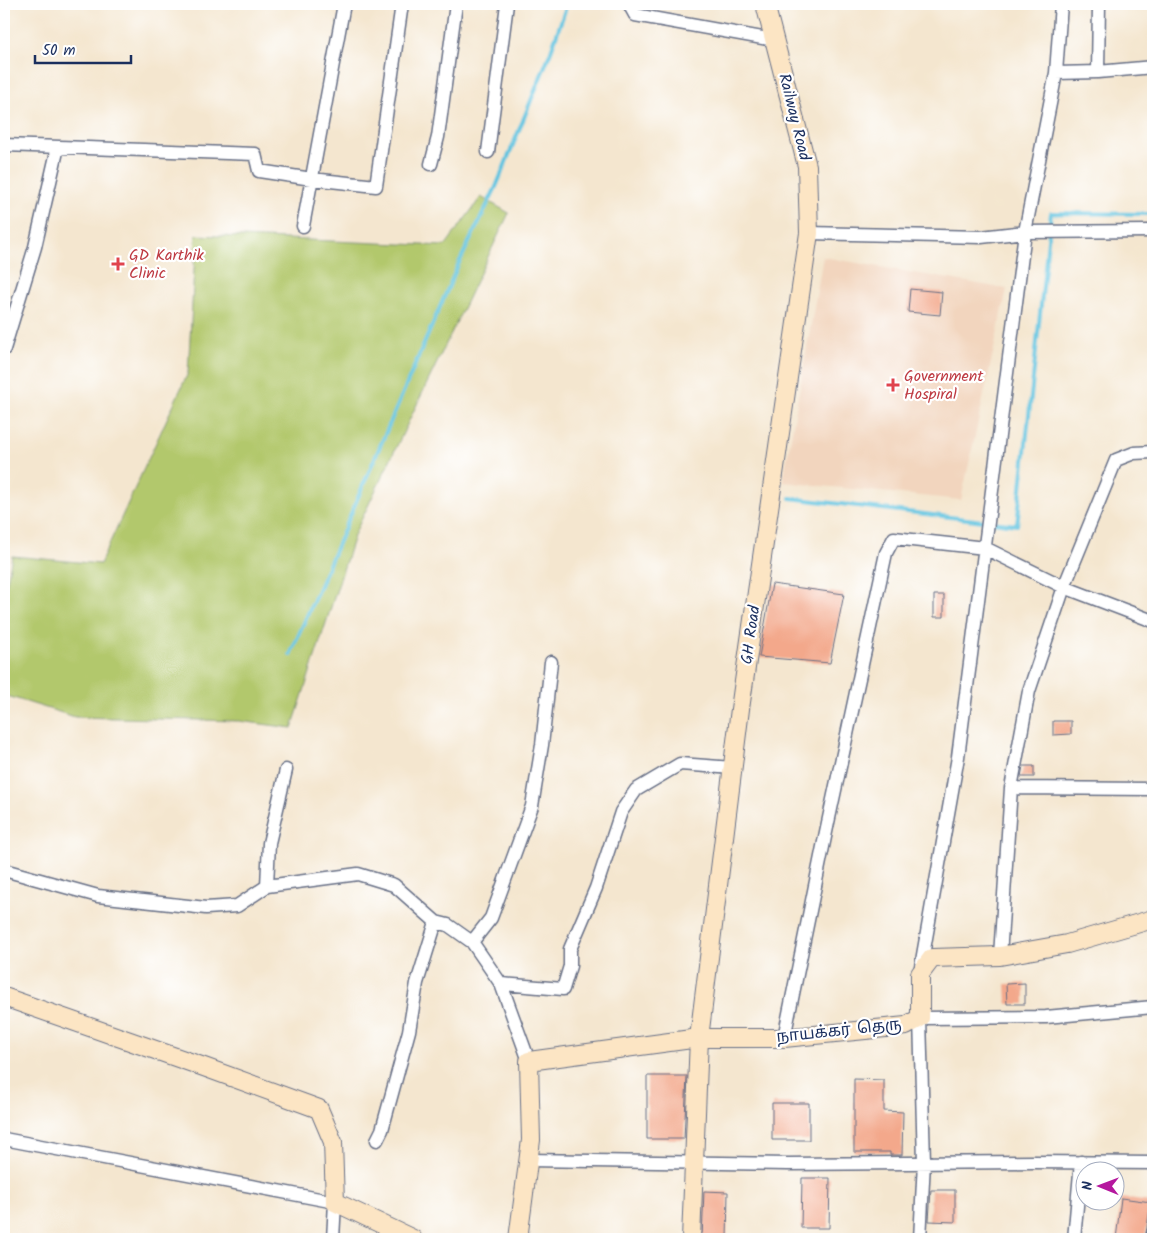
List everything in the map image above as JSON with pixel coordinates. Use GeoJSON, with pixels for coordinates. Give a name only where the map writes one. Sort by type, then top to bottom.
{"type":"FeatureCollection","features":[{"type":"Feature","properties":{"kind":"street"},"geometry":{"type":"LineString","coordinates":[[303,226],[344,4]]}},
{"type":"Feature","properties":{"kind":"street"},"geometry":{"type":"LineString","coordinates":[[4,145],[255,154],[259,170],[312,179],[376,186],[402,4]]}},
{"type":"Feature","properties":{"kind":"street"},"geometry":{"type":"LineString","coordinates":[[431,164],[438,136],[456,4]]}},
{"type":"Feature","properties":{"kind":"street"},"geometry":{"type":"LineString","coordinates":[[488,152],[507,4]]}},
{"type":"Feature","properties":{"kind":"street"},"geometry":{"type":"LineString","coordinates":[[629,4],[635,15],[774,40]]}},
{"type":"Feature","properties":{"kind":"street","name":"Railway Road"},"geometry":{"type":"LineString","coordinates":[[765,4],[807,166],[809,233]]}},
{"type":"Feature","properties":{"kind":"street"},"geometry":{"type":"LineString","coordinates":[[920,974],[958,758],[1025,232],[1056,72],[1061,4]]}},
{"type":"Feature","properties":{"kind":"street"},"geometry":{"type":"LineString","coordinates":[[1098,4],[1098,72]]}},
{"type":"Feature","properties":{"kind":"street"},"geometry":{"type":"LineString","coordinates":[[1056,72],[1098,72],[1153,67],[1153,61]]}},
{"type":"Feature","properties":{"kind":"street"},"geometry":{"type":"LineString","coordinates":[[4,349],[34,247],[58,147]]}},
{"type":"Feature","properties":{"kind":"street"},"geometry":{"type":"LineString","coordinates":[[809,233],[981,237],[1025,232],[1153,231]]}},
{"type":"Feature","properties":{"kind":"street","name":"GH Road"},"geometry":{"type":"LineString","coordinates":[[691,1239],[699,1038],[740,709],[809,233]]}},
{"type":"Feature","properties":{"kind":"street"},"geometry":{"type":"LineString","coordinates":[[1000,956],[1011,788],[1029,691],[1064,586],[1116,460],[1134,452],[1153,452]]}},
{"type":"Feature","properties":{"kind":"street"},"geometry":{"type":"LineString","coordinates":[[784,1038],[886,553],[894,538],[985,548],[1064,586],[1153,621]]}},
{"type":"Feature","properties":{"kind":"street"},"geometry":{"type":"LineString","coordinates":[[472,942],[491,918],[532,806],[542,745],[551,662]]}},
{"type":"Feature","properties":{"kind":"street"},"geometry":{"type":"LineString","coordinates":[[501,984],[563,989],[570,966],[570,949],[596,888],[621,812],[636,790],[680,764],[733,768]]}},
{"type":"Feature","properties":{"kind":"street"},"geometry":{"type":"LineString","coordinates":[[267,886],[269,843],[286,770]]}},
{"type":"Feature","properties":{"kind":"street"},"geometry":{"type":"LineString","coordinates":[[1011,788],[1153,788]]}},
{"type":"Feature","properties":{"kind":"street"},"geometry":{"type":"LineString","coordinates":[[4,870],[98,896],[206,908],[236,906],[267,886],[358,874],[394,886],[436,922],[448,925],[472,942],[501,984],[529,1061],[531,1140],[518,1239]]}},
{"type":"Feature","properties":{"kind":"street"},"geometry":{"type":"LineString","coordinates":[[920,974],[932,958],[1000,956],[1067,944],[1153,919]]}},
{"type":"Feature","properties":{"kind":"street"},"geometry":{"type":"LineString","coordinates":[[377,1140],[382,1130],[409,1031],[417,982],[436,922]]}},
{"type":"Feature","properties":{"kind":"street","name":"நாயக்கர் தெரு"},"geometry":{"type":"LineString","coordinates":[[529,1061],[699,1038],[784,1038],[906,1026],[920,1018],[920,974]]}},
{"type":"Feature","properties":{"kind":"street"},"geometry":{"type":"LineString","coordinates":[[4,997],[319,1109],[332,1142],[335,1202],[333,1239]]}},
{"type":"Feature","properties":{"kind":"street"},"geometry":{"type":"LineString","coordinates":[[920,1239],[924,1162],[920,1018],[1046,1017],[1153,1007]]}},
{"type":"Feature","properties":{"kind":"street"},"geometry":{"type":"LineString","coordinates":[[4,1139],[335,1202],[413,1239]]}},
{"type":"Feature","properties":{"kind":"street"},"geometry":{"type":"LineString","coordinates":[[528,1160],[694,1161],[788,1164],[1074,1162]]}},
{"type":"Feature","properties":{"kind":"street"},"geometry":{"type":"LineString","coordinates":[[1124,1163],[1153,1163]]}},
{"type":"Feature","properties":{"kind":"street"},"geometry":{"type":"LineString","coordinates":[[335,1202],[341,1239]]}},
{"type":"Feature","properties":{"kind":"street"},"geometry":{"type":"LineString","coordinates":[[1074,1239],[1077,1210]]}},
{"type":"Feature","properties":{"kind":"street"},"geometry":{"type":"LineString","coordinates":[[1153,1234],[1153,1239]]}},
{"type":"Feature","properties":{"kind":"shaded area","name":"Government Hospiral"},"geometry":{"type":"Polygon","coordinates":[[[823,257],[1007,289],[961,500],[783,482],[823,257]]]}},
{"type":"Feature","properties":{"kind":"green space"},"geometry":{"type":"Polygon","coordinates":[[[481,197],[509,213],[355,533],[292,728],[239,721],[75,717],[4,695],[4,596],[12,556],[100,564],[188,373],[196,235],[445,246],[481,197]]]}},
{"type":"Feature","properties":{"kind":"building"},"geometry":{"type":"Polygon","coordinates":[[[910,289],[942,292],[940,315],[908,312],[910,289]]]}},
{"type":"Feature","properties":{"kind":"building"},"geometry":{"type":"Polygon","coordinates":[[[772,584],[844,594],[830,663],[759,657],[772,584]]]}},
{"type":"Feature","properties":{"kind":"building"},"geometry":{"type":"Polygon","coordinates":[[[934,595],[944,595],[944,617],[934,617],[934,595]]]}},
{"type":"Feature","properties":{"kind":"building"},"geometry":{"type":"Polygon","coordinates":[[[1053,721],[1071,721],[1071,734],[1053,735],[1053,721]]]}},
{"type":"Feature","properties":{"kind":"building"},"geometry":{"type":"Polygon","coordinates":[[[1023,766],[1034,766],[1034,777],[1021,777],[1023,766]]]}},
{"type":"Feature","properties":{"kind":"building"},"geometry":{"type":"Polygon","coordinates":[[[1025,983],[1025,1004],[1007,1004],[1006,984],[1025,983]]]}},
{"type":"Feature","properties":{"kind":"building"},"geometry":{"type":"Polygon","coordinates":[[[647,1076],[687,1076],[684,1139],[647,1139],[647,1076]]]}},
{"type":"Feature","properties":{"kind":"building"},"geometry":{"type":"Polygon","coordinates":[[[854,1079],[884,1080],[884,1111],[903,1112],[902,1155],[890,1155],[890,1152],[854,1152],[854,1079]]]}},
{"type":"Feature","properties":{"kind":"building"},"geometry":{"type":"Polygon","coordinates":[[[772,1103],[809,1103],[809,1140],[772,1140],[772,1103]]]}},
{"type":"Feature","properties":{"kind":"building"},"geometry":{"type":"Polygon","coordinates":[[[802,1178],[830,1178],[829,1228],[801,1228],[802,1178]]]}},
{"type":"Feature","properties":{"kind":"building"},"geometry":{"type":"Polygon","coordinates":[[[931,1190],[955,1190],[955,1222],[929,1221],[931,1190]]]}},
{"type":"Feature","properties":{"kind":"building"},"geometry":{"type":"Polygon","coordinates":[[[704,1191],[728,1192],[727,1239],[702,1239],[704,1191]]]}},
{"type":"Feature","properties":{"kind":"building"},"geometry":{"type":"Polygon","coordinates":[[[1124,1198],[1151,1202],[1145,1239],[1116,1239],[1120,1210],[1124,1210],[1124,1198]]]}},
{"type":"Feature","properties":{"kind":"waterway"},"geometry":{"type":"LineString","coordinates":[[290,655],[458,265],[496,187],[551,51],[567,4]]}},
{"type":"Feature","properties":{"kind":"waterway"},"geometry":{"type":"LineString","coordinates":[[790,498],[1017,525],[1051,213],[1153,214]]}},
{"type":"Feature","properties":{"kind":"place","name":"GD Karthik Clinic"},"geometry":{"type":"Point","coordinates":[118,264]}},
{"type":"Feature","properties":{"kind":"place","name":"Government Hospiral"},"geometry":{"type":"Point","coordinates":[893,385]}}]}
